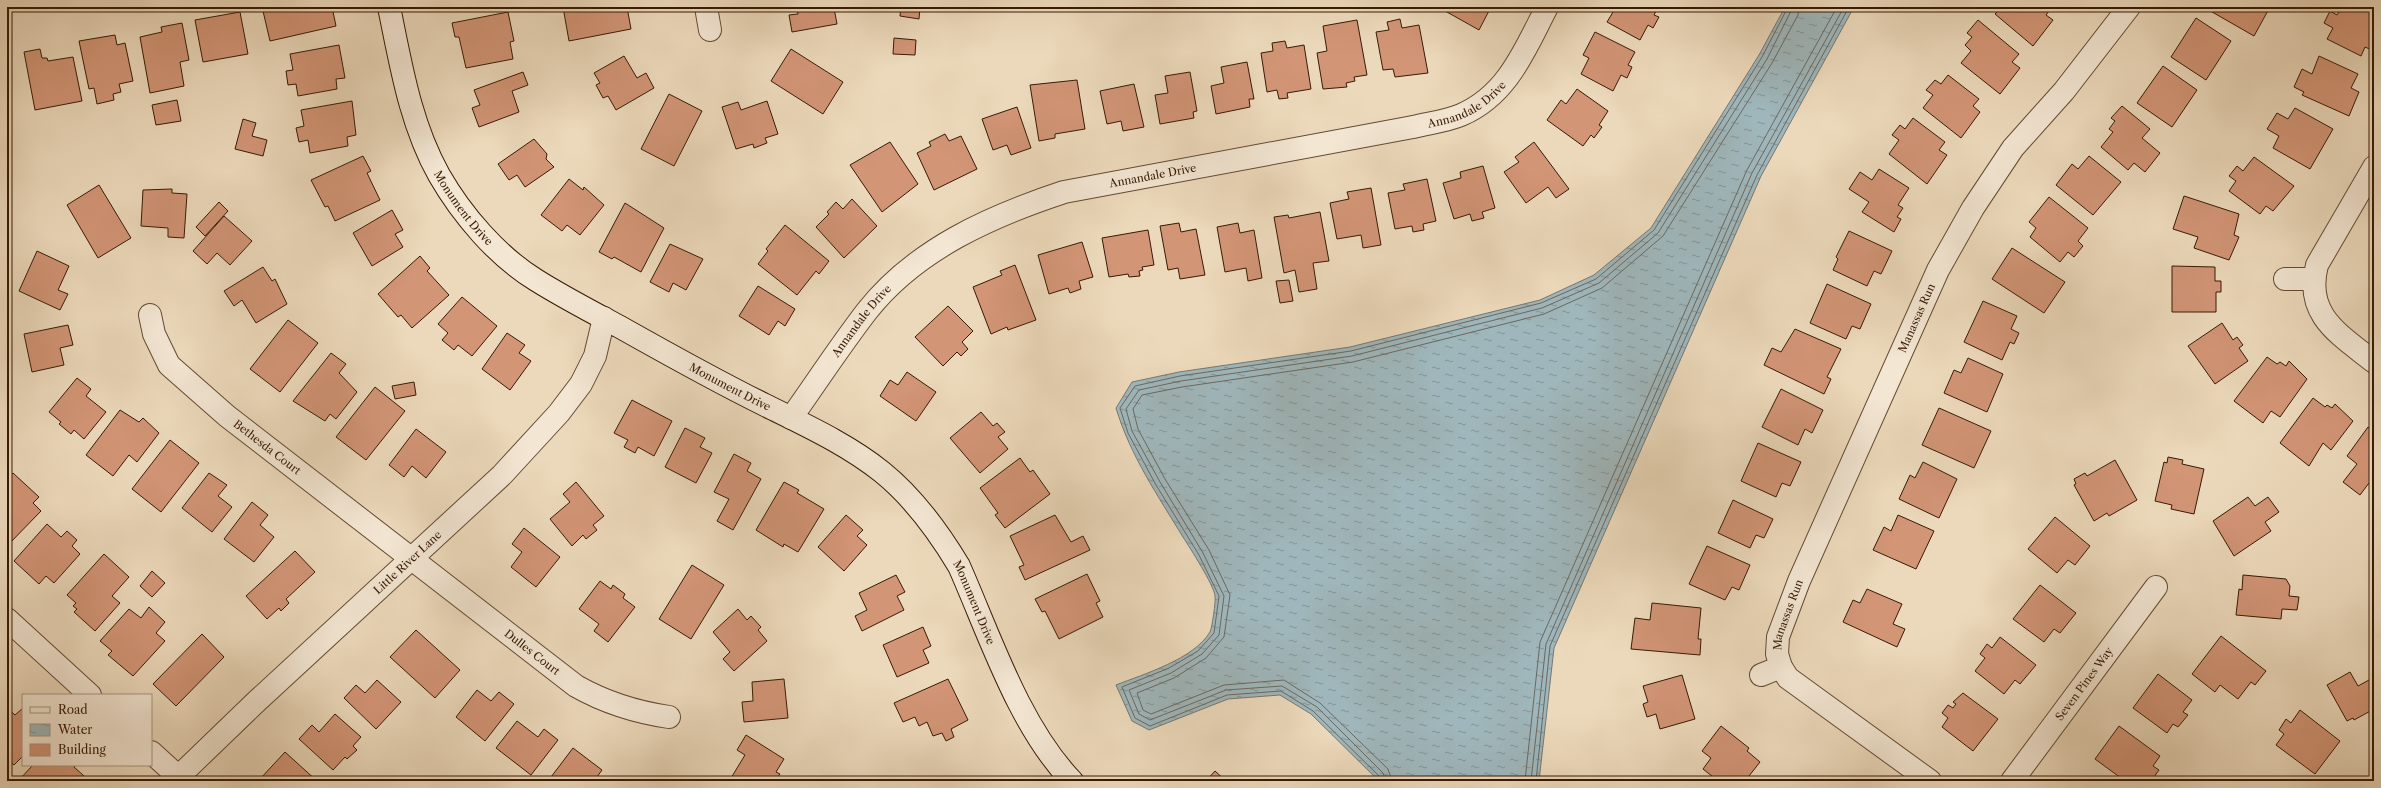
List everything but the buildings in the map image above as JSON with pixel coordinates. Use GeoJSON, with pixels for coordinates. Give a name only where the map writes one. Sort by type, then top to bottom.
{"type":"FeatureCollection","features":[{"type":"Feature","properties":{"kind":"street","name":"Monument Drive"},"geometry":{"type":"LineString","coordinates":[[389,7],[407,96],[421,137],[440,176],[464,213],[494,246],[534,279],[703,374],[848,447],[883,473],[920,509],[946,544],[959,566],[1021,707],[1054,762],[1072,781]]}},
{"type":"Feature","properties":{"kind":"street"},"geometry":{"type":"LineString","coordinates":[[706,7],[710,30]]}},
{"type":"Feature","properties":{"kind":"street","name":"Annandale Drive"},"geometry":{"type":"LineString","coordinates":[[792,418],[868,311],[898,279],[925,257],[966,231],[1014,208],[1064,192],[1414,127],[1460,116],[1478,106],[1498,91],[1511,75],[1547,7]]}},
{"type":"Feature","properties":{"kind":"street","name":"Manassas Run"},"geometry":{"type":"LineString","coordinates":[[1930,781],[1800,690],[1788,678],[1781,667],[1777,654],[1778,637],[1799,581],[1938,270],[1973,208],[2014,148],[2064,91],[2129,7]]}},
{"type":"Feature","properties":{"kind":"street"},"geometry":{"type":"LineString","coordinates":[[2374,166],[2317,265],[2313,279],[2315,301],[2323,318],[2333,329],[2374,362]]}},
{"type":"Feature","properties":{"kind":"street"},"geometry":{"type":"LineString","coordinates":[[2285,278],[2313,279]]}},
{"type":"Feature","properties":{"kind":"street","name":"Bethesda Court"},"geometry":{"type":"LineString","coordinates":[[150,315],[154,334],[169,365],[227,416],[411,559]]}},
{"type":"Feature","properties":{"kind":"street","name":"Little River Lane"},"geometry":{"type":"LineString","coordinates":[[178,780],[257,701],[502,475],[559,413],[581,384],[595,356],[604,318]]}},
{"type":"Feature","properties":{"kind":"street","name":"Dulles Court"},"geometry":{"type":"LineString","coordinates":[[411,559],[576,686],[599,699],[636,712],[669,717]]}},
{"type":"Feature","properties":{"kind":"street","name":"Seven Pines Way"},"geometry":{"type":"LineString","coordinates":[[2012,781],[2156,587]]}},
{"type":"Feature","properties":{"kind":"street"},"geometry":{"type":"LineString","coordinates":[[7,619],[89,694]]}},
{"type":"Feature","properties":{"kind":"street","name":"Manassas Run"},"geometry":{"type":"LineString","coordinates":[[1761,675],[1781,667]]}},
{"type":"Feature","properties":{"kind":"street"},"geometry":{"type":"LineString","coordinates":[[152,753],[178,780]]}},
{"type":"Feature","properties":{"kind":"water"},"geometry":{"type":"Polygon","coordinates":[[[1785,7],[1854,7],[1761,176],[1554,648],[1539,781],[1379,781],[1311,714],[1280,695],[1228,699],[1149,730],[1132,721],[1116,685],[1154,671],[1181,658],[1203,642],[1211,630],[1215,596],[1206,575],[1145,475],[1122,425],[1116,408],[1132,382],[1179,372],[1350,347],[1540,300],[1594,275],[1651,228],[1759,55],[1785,7]]]}}]}
